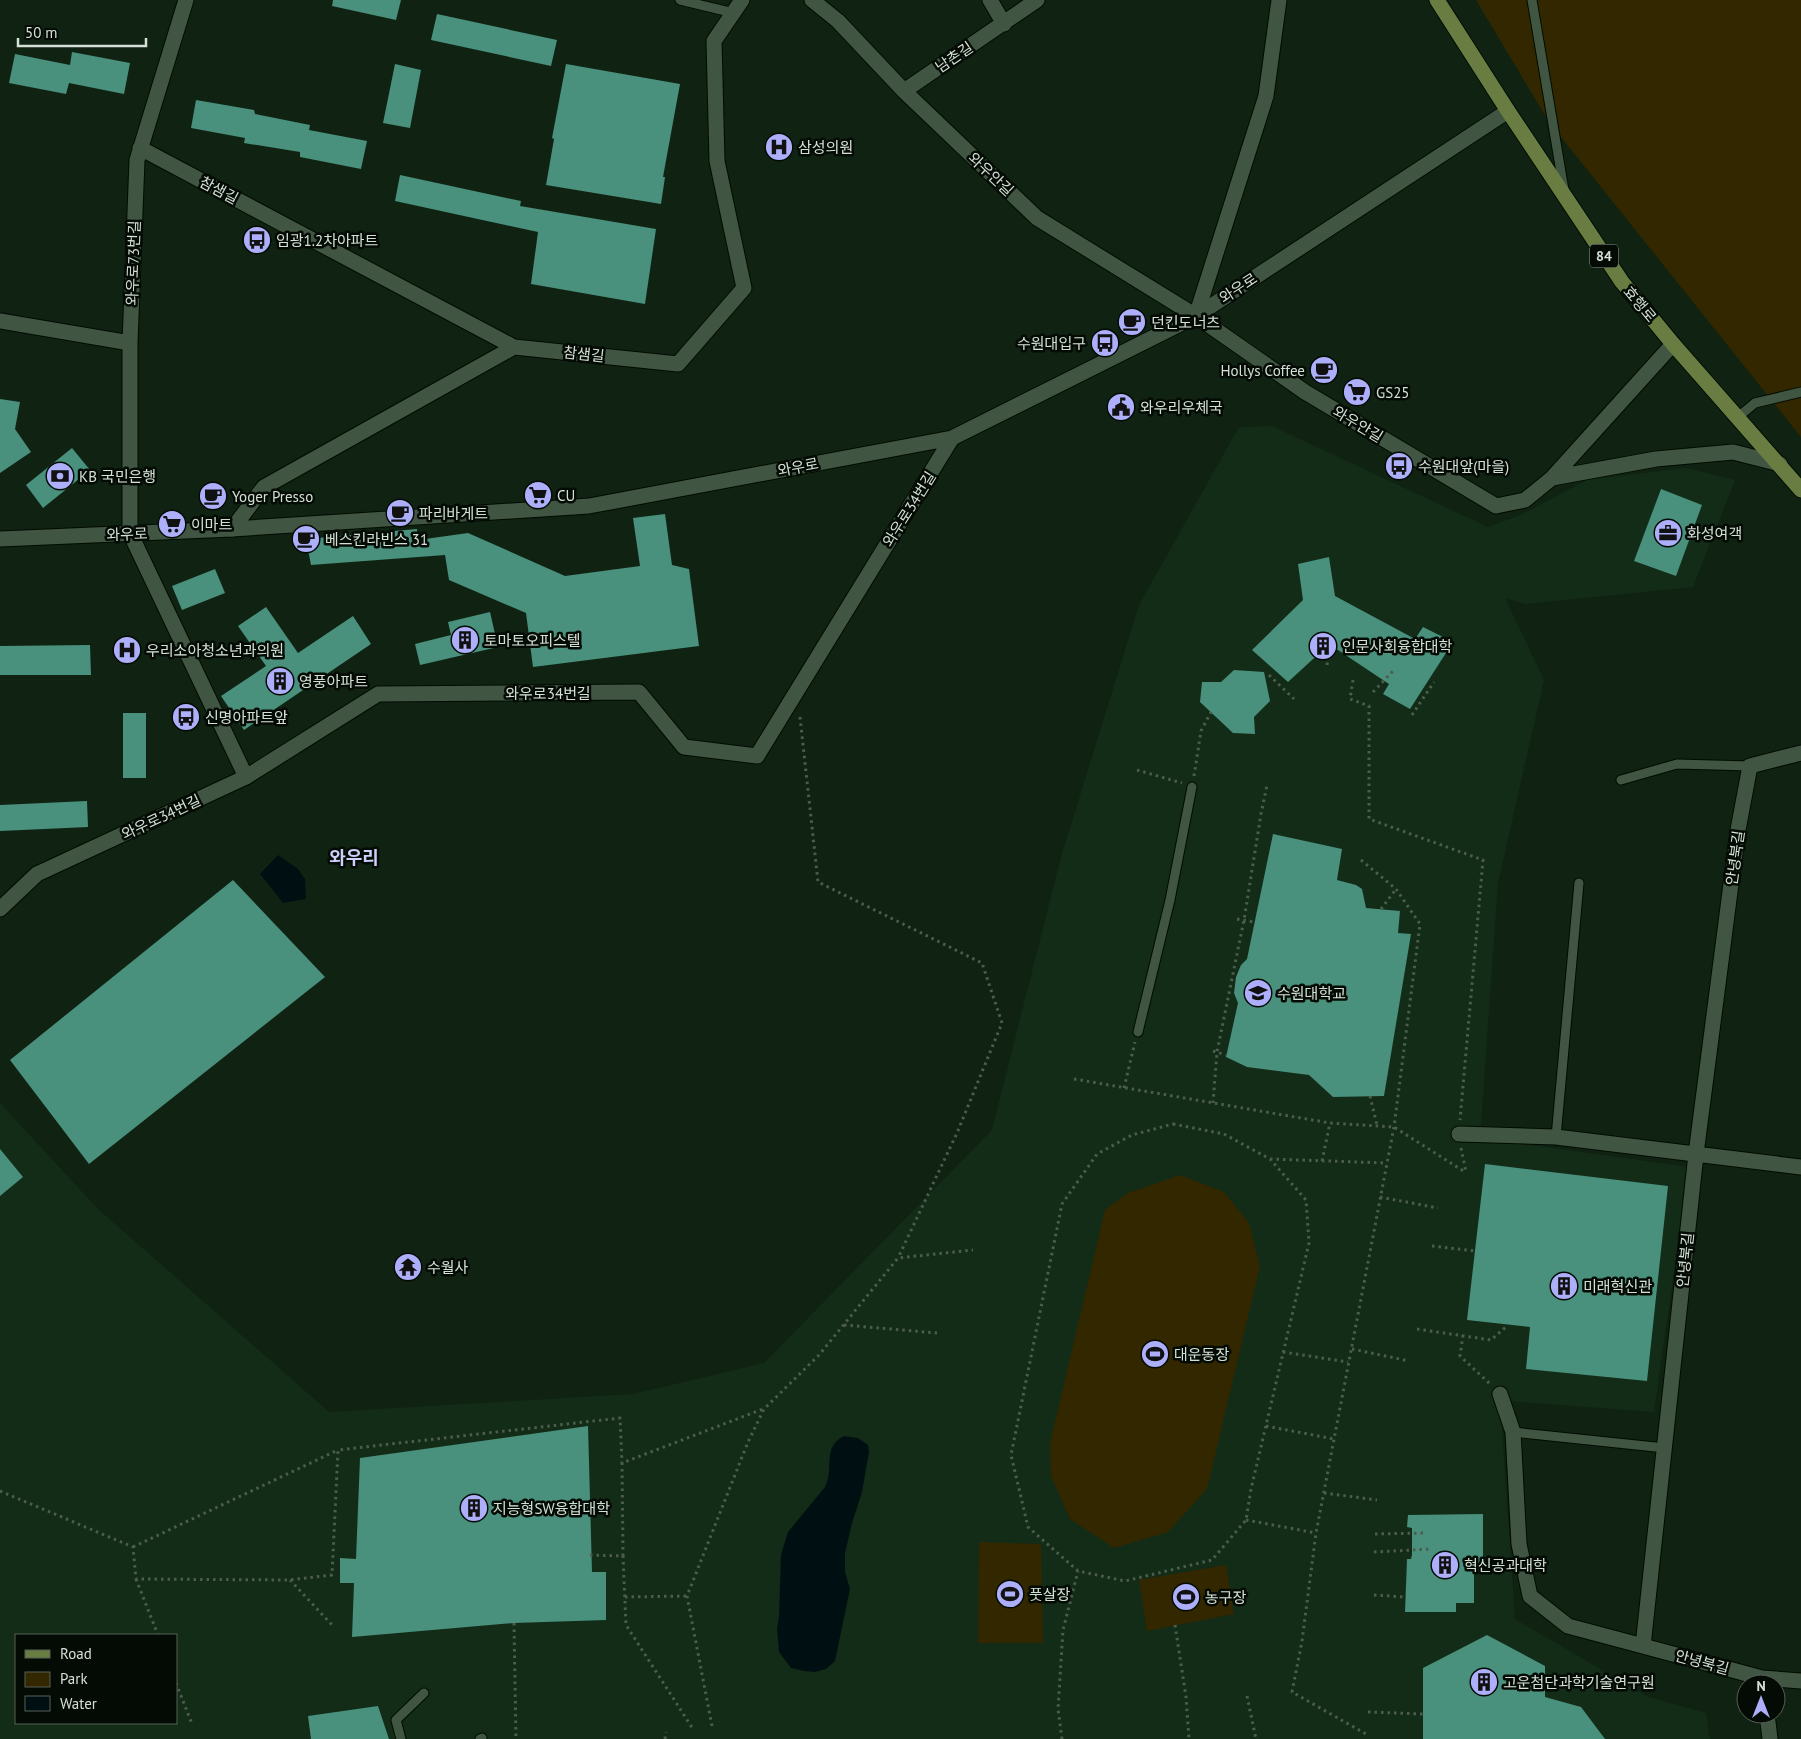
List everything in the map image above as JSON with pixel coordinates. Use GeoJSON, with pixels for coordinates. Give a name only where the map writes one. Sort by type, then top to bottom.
{"type":"FeatureCollection","features":[{"type":"Feature","properties":{"kind":"main road","name":"효행로"},"geometry":{"type":"LineString","coordinates":[[1437,0],[1508,112],[1622,282],[1673,344],[1801,490]]}},
{"type":"Feature","properties":{"kind":"street","name":"와우로73번길"},"geometry":{"type":"LineString","coordinates":[[130,533],[130,342],[137,160],[186,0]]}},
{"type":"Feature","properties":{"kind":"street","name":"와우안길"},"geometry":{"type":"LineString","coordinates":[[812,0],[838,21],[904,91],[1037,218],[1196,316],[1305,392],[1496,506],[1525,500],[1552,478],[1673,344]]}},
{"type":"Feature","properties":{"kind":"street"},"geometry":{"type":"LineString","coordinates":[[990,0],[1004,24],[1038,0]]}},
{"type":"Feature","properties":{"kind":"street"},"geometry":{"type":"LineString","coordinates":[[1196,316],[1266,96],[1279,0]]}},
{"type":"Feature","properties":{"kind":"street","name":"참샘길"},"geometry":{"type":"LineString","coordinates":[[140,148],[514,347],[678,364],[744,288],[717,160],[714,41],[738,6]]}},
{"type":"Feature","properties":{"kind":"street","name":"남촌길"},"geometry":{"type":"LineString","coordinates":[[904,91],[1004,24]]}},
{"type":"Feature","properties":{"kind":"street","name":"와우로"},"geometry":{"type":"LineString","coordinates":[[0,539],[232,529],[589,506],[952,438],[1196,316],[1508,112]]}},
{"type":"Feature","properties":{"kind":"street"},"geometry":{"type":"LineString","coordinates":[[0,321],[130,342]]}},
{"type":"Feature","properties":{"kind":"street"},"geometry":{"type":"LineString","coordinates":[[232,529],[264,488],[514,347]]}},
{"type":"Feature","properties":{"kind":"street","name":"와우로34번길"},"geometry":{"type":"LineString","coordinates":[[0,909],[38,874],[246,778],[378,694],[639,692],[684,747],[757,756],[952,438]]}},
{"type":"Feature","properties":{"kind":"street"},"geometry":{"type":"LineString","coordinates":[[1552,478],[1656,459],[1733,452],[1780,464]]}},
{"type":"Feature","properties":{"kind":"street"},"geometry":{"type":"LineString","coordinates":[[130,533],[246,778]]}},
{"type":"Feature","properties":{"kind":"street"},"geometry":{"type":"LineString","coordinates":[[1750,766],[1801,753]]}},
{"type":"Feature","properties":{"kind":"street","name":"안녕북길"},"geometry":{"type":"LineString","coordinates":[[1738,1674],[1643,1646],[1696,1154],[1738,830],[1750,766]]}},
{"type":"Feature","properties":{"kind":"street"},"geometry":{"type":"LineString","coordinates":[[1459,1134],[1556,1137],[1801,1167]]}},
{"type":"Feature","properties":{"kind":"street"},"geometry":{"type":"LineString","coordinates":[[1500,1394],[1513,1432],[1519,1544],[1530,1596],[1568,1626],[1643,1646]]}},
{"type":"Feature","properties":{"kind":"street","name":"안녕북길"},"geometry":{"type":"LineString","coordinates":[[1786,1681],[1801,1681]]}},
{"type":"Feature","properties":{"kind":"street"},"geometry":{"type":"LineString","coordinates":[[1768,1724],[1770,1739]]}},
{"type":"Feature","properties":{"kind":"lane"},"geometry":{"type":"LineString","coordinates":[[680,0],[738,6]]}},
{"type":"Feature","properties":{"kind":"lane"},"geometry":{"type":"LineString","coordinates":[[1532,0],[1566,198]]}},
{"type":"Feature","properties":{"kind":"lane"},"geometry":{"type":"LineString","coordinates":[[1738,417],[1755,403],[1801,392]]}},
{"type":"Feature","properties":{"kind":"lane"},"geometry":{"type":"LineString","coordinates":[[1621,780],[1677,764],[1750,766]]}},
{"type":"Feature","properties":{"kind":"lane"},"geometry":{"type":"LineString","coordinates":[[1138,1032],[1170,900],[1192,786]]}},
{"type":"Feature","properties":{"kind":"lane"},"geometry":{"type":"LineString","coordinates":[[1556,1137],[1579,883]]}},
{"type":"Feature","properties":{"kind":"lane"},"geometry":{"type":"LineString","coordinates":[[1513,1432],[1665,1448]]}},
{"type":"Feature","properties":{"kind":"lane"},"geometry":{"type":"LineString","coordinates":[[402,1739],[396,1720],[424,1693]]}},
{"type":"Feature","properties":{"kind":"path"},"geometry":{"type":"LineString","coordinates":[[1327,665],[1330,650]]}},
{"type":"Feature","properties":{"kind":"path"},"geometry":{"type":"LineString","coordinates":[[1373,692],[1394,670]]}},
{"type":"Feature","properties":{"kind":"path"},"geometry":{"type":"LineString","coordinates":[[1269,675],[1294,699]]}},
{"type":"Feature","properties":{"kind":"path"},"geometry":{"type":"LineString","coordinates":[[1074,1079],[1330,1122],[1394,1127],[1466,1172],[1459,1134],[1483,860],[1369,819],[1369,706],[1350,699],[1353,680]]}},
{"type":"Feature","properties":{"kind":"path"},"geometry":{"type":"LineString","coordinates":[[1412,715],[1434,682]]}},
{"type":"Feature","properties":{"kind":"path"},"geometry":{"type":"LineString","coordinates":[[712,1726],[687,1596],[748,1442],[764,1409],[819,1355],[898,1258],[957,1133],[1002,1023],[982,963],[818,882],[798,690]]}},
{"type":"Feature","properties":{"kind":"path"},"geometry":{"type":"LineString","coordinates":[[1137,770],[1192,786],[1201,731],[1211,712]]}},
{"type":"Feature","properties":{"kind":"path"},"geometry":{"type":"LineString","coordinates":[[1212,1103],[1217,1052],[1244,920],[1267,785]]}},
{"type":"Feature","properties":{"kind":"path"},"geometry":{"type":"LineString","coordinates":[[1361,860],[1396,889],[1420,924],[1394,1127],[1316,1533],[1302,1641],[1292,1692],[1366,1734]]}},
{"type":"Feature","properties":{"kind":"path"},"geometry":{"type":"LineString","coordinates":[[1380,909],[1396,889]]}},
{"type":"Feature","properties":{"kind":"path"},"geometry":{"type":"LineString","coordinates":[[1238,919],[1254,922]]}},
{"type":"Feature","properties":{"kind":"path"},"geometry":{"type":"LineString","coordinates":[[1124,1088],[1138,1032]]}},
{"type":"Feature","properties":{"kind":"path"},"geometry":{"type":"LineString","coordinates":[[1213,1051],[1226,1055]]}},
{"type":"Feature","properties":{"kind":"path"},"geometry":{"type":"LineString","coordinates":[[1370,1096],[1377,1125]]}},
{"type":"Feature","properties":{"kind":"path"},"geometry":{"type":"LineString","coordinates":[[1322,1161],[1330,1122]]}},
{"type":"Feature","properties":{"kind":"path"},"geometry":{"type":"LineString","coordinates":[[1173,1124],[1224,1134],[1270,1159],[1306,1200],[1307,1209],[1309,1243],[1284,1352],[1246,1520],[1212,1560],[1125,1581],[1078,1571],[1028,1527],[1011,1455],[1062,1204],[1097,1154],[1132,1135],[1173,1124]]}},
{"type":"Feature","properties":{"kind":"path"},"geometry":{"type":"LineString","coordinates":[[1270,1159],[1386,1163]]}},
{"type":"Feature","properties":{"kind":"path"},"geometry":{"type":"LineString","coordinates":[[1380,1197],[1438,1208]]}},
{"type":"Feature","properties":{"kind":"path"},"geometry":{"type":"LineString","coordinates":[[1432,1246],[1475,1251]]}},
{"type":"Feature","properties":{"kind":"path"},"geometry":{"type":"LineString","coordinates":[[898,1258],[973,1250]]}},
{"type":"Feature","properties":{"kind":"path"},"geometry":{"type":"LineString","coordinates":[[844,1325],[938,1334]]}},
{"type":"Feature","properties":{"kind":"path"},"geometry":{"type":"LineString","coordinates":[[1417,1329],[1491,1340],[1508,1325]]}},
{"type":"Feature","properties":{"kind":"path"},"geometry":{"type":"LineString","coordinates":[[1463,1335],[1460,1356],[1500,1394]]}},
{"type":"Feature","properties":{"kind":"path"},"geometry":{"type":"LineString","coordinates":[[1352,1349],[1409,1361]]}},
{"type":"Feature","properties":{"kind":"path"},"geometry":{"type":"LineString","coordinates":[[1284,1352],[1348,1362]]}},
{"type":"Feature","properties":{"kind":"path"},"geometry":{"type":"LineString","coordinates":[[622,1463],[764,1409]]}},
{"type":"Feature","properties":{"kind":"path"},"geometry":{"type":"LineString","coordinates":[[0,1491],[133,1547],[338,1450],[620,1418],[626,1625],[693,1729]]}},
{"type":"Feature","properties":{"kind":"path"},"geometry":{"type":"LineString","coordinates":[[1266,1426],[1334,1439]]}},
{"type":"Feature","properties":{"kind":"path"},"geometry":{"type":"LineString","coordinates":[[136,1579],[289,1580],[332,1575],[338,1450]]}},
{"type":"Feature","properties":{"kind":"path"},"geometry":{"type":"LineString","coordinates":[[1324,1492],[1377,1500]]}},
{"type":"Feature","properties":{"kind":"path"},"geometry":{"type":"LineString","coordinates":[[1246,1520],[1316,1533]]}},
{"type":"Feature","properties":{"kind":"path"},"geometry":{"type":"LineString","coordinates":[[1375,1534],[1424,1533]]}},
{"type":"Feature","properties":{"kind":"path"},"geometry":{"type":"LineString","coordinates":[[133,1547],[136,1579],[158,1634]]}},
{"type":"Feature","properties":{"kind":"path"},"geometry":{"type":"LineString","coordinates":[[1374,1552],[1431,1550]]}},
{"type":"Feature","properties":{"kind":"path"},"geometry":{"type":"LineString","coordinates":[[590,1555],[623,1556]]}},
{"type":"Feature","properties":{"kind":"path"},"geometry":{"type":"LineString","coordinates":[[1062,1739],[1058,1709],[1063,1630],[1078,1571]]}},
{"type":"Feature","properties":{"kind":"path"},"geometry":{"type":"LineString","coordinates":[[289,1580],[332,1625]]}},
{"type":"Feature","properties":{"kind":"path"},"geometry":{"type":"LineString","coordinates":[[1374,1595],[1406,1597]]}},
{"type":"Feature","properties":{"kind":"path"},"geometry":{"type":"LineString","coordinates":[[625,1596],[687,1596]]}},
{"type":"Feature","properties":{"kind":"path"},"geometry":{"type":"LineString","coordinates":[[514,1623],[516,1739]]}},
{"type":"Feature","properties":{"kind":"path"},"geometry":{"type":"LineString","coordinates":[[1175,1625],[1186,1698],[1188,1739]]}},
{"type":"Feature","properties":{"kind":"path"},"geometry":{"type":"LineString","coordinates":[[178,1688],[192,1724]]}},
{"type":"Feature","properties":{"kind":"path"},"geometry":{"type":"LineString","coordinates":[[1246,1696],[1256,1739]]}},
{"type":"Feature","properties":{"kind":"path"},"geometry":{"type":"LineString","coordinates":[[1368,1712],[1423,1714]]}},
{"type":"Feature","properties":{"kind":"path"},"geometry":{"type":"LineString","coordinates":[[665,1739],[666,1732]]}},
{"type":"Feature","properties":{"kind":"shaded area","name":"수원대학교"},"geometry":{"type":"Polygon","coordinates":[[[1272,426],[1488,527],[1523,514],[1587,480],[1686,468],[1735,480],[1693,587],[1525,604],[1505,598],[1544,680],[1498,883],[1480,1138],[1689,1167],[1654,1412],[1509,1401],[1502,1431],[1515,1619],[1646,1696],[1706,1713],[1710,1739],[0,1739],[0,1103],[98,1209],[329,1412],[633,1394],[764,1363],[992,1130],[1061,857],[1139,605],[1239,427],[1272,426]]]}},
{"type":"Feature","properties":{"kind":"green space"},"geometry":{"type":"Polygon","coordinates":[[[1476,0],[1801,0],[1801,437],[1549,122],[1476,0]]]}},
{"type":"Feature","properties":{"kind":"green space","name":"대운동장"},"geometry":{"type":"Polygon","coordinates":[[[1180,1175],[1224,1192],[1249,1223],[1260,1266],[1207,1489],[1168,1532],[1114,1548],[1070,1519],[1051,1476],[1050,1443],[1105,1210],[1128,1193],[1180,1175]]]}},
{"type":"Feature","properties":{"kind":"green space","name":"풋살장"},"geometry":{"type":"Polygon","coordinates":[[[979,1542],[1041,1544],[1043,1643],[978,1643],[979,1542]]]}},
{"type":"Feature","properties":{"kind":"green space","name":"농구장"},"geometry":{"type":"Polygon","coordinates":[[[1226,1565],[1234,1614],[1147,1631],[1139,1580],[1226,1565]]]}},
{"type":"Feature","properties":{"kind":"water"},"geometry":{"type":"Polygon","coordinates":[[[278,855],[298,869],[305,879],[306,899],[283,903],[260,874],[278,855]]]}},
{"type":"Feature","properties":{"kind":"water"},"geometry":{"type":"Polygon","coordinates":[[[844,1436],[858,1438],[868,1445],[869,1452],[862,1492],[845,1553],[845,1572],[850,1589],[835,1661],[826,1669],[815,1672],[804,1671],[791,1668],[779,1652],[777,1629],[781,1555],[788,1532],[825,1487],[828,1480],[833,1446],[844,1436]]]}},
{"type":"Feature","properties":{"kind":"building"},"geometry":{"type":"Polygon","coordinates":[[[333,0],[401,0],[396,20],[332,6],[333,0]]]}},
{"type":"Feature","properties":{"kind":"building"},"geometry":{"type":"Polygon","coordinates":[[[437,14],[557,40],[551,66],[431,40],[437,14]]]}},
{"type":"Feature","properties":{"kind":"building"},"geometry":{"type":"Polygon","coordinates":[[[72,52],[130,63],[124,94],[69,83],[66,94],[9,83],[15,54],[70,65],[72,52]]]}},
{"type":"Feature","properties":{"kind":"building"},"geometry":{"type":"Polygon","coordinates":[[[395,64],[421,70],[410,128],[383,123],[395,64]]]}},
{"type":"Feature","properties":{"kind":"building"},"geometry":{"type":"Polygon","coordinates":[[[566,64],[680,84],[663,177],[665,177],[661,204],[546,185],[554,139],[552,138],[566,64]]]}},
{"type":"Feature","properties":{"kind":"building"},"geometry":{"type":"Polygon","coordinates":[[[196,100],[254,110],[255,114],[310,125],[309,130],[367,141],[361,169],[300,157],[300,152],[244,143],[245,138],[191,128],[196,100]]]}},
{"type":"Feature","properties":{"kind":"building"},"geometry":{"type":"Polygon","coordinates":[[[400,175],[521,201],[520,206],[656,229],[645,304],[531,284],[538,232],[395,201],[400,175]]]}},
{"type":"Feature","properties":{"kind":"building"},"geometry":{"type":"Polygon","coordinates":[[[0,399],[20,402],[15,429],[31,452],[0,473],[0,399]]]}},
{"type":"Feature","properties":{"kind":"building"},"geometry":{"type":"Polygon","coordinates":[[[72,448],[90,470],[43,508],[26,485],[72,448]]]}},
{"type":"Feature","properties":{"kind":"building","name":"화성여객"},"geometry":{"type":"Polygon","coordinates":[[[1661,489],[1702,505],[1676,576],[1634,561],[1661,489]]]}},
{"type":"Feature","properties":{"kind":"building"},"geometry":{"type":"Polygon","coordinates":[[[665,514],[672,565],[689,569],[699,646],[533,667],[526,613],[449,580],[445,555],[311,565],[306,539],[417,529],[418,540],[468,533],[565,576],[640,566],[633,518],[665,514]]]}},
{"type":"Feature","properties":{"kind":"building","name":"인문사회융합대학"},"geometry":{"type":"Polygon","coordinates":[[[1329,557],[1335,596],[1415,639],[1423,627],[1453,642],[1410,709],[1383,694],[1389,684],[1335,648],[1330,650],[1325,648],[1288,682],[1252,650],[1303,600],[1298,564],[1329,557]]]}},
{"type":"Feature","properties":{"kind":"building"},"geometry":{"type":"Polygon","coordinates":[[[215,569],[225,593],[182,610],[172,586],[215,569]]]}},
{"type":"Feature","properties":{"kind":"building","name":"영풍아파트"},"geometry":{"type":"Polygon","coordinates":[[[266,607],[298,653],[353,616],[371,644],[244,730],[221,696],[266,666],[238,626],[266,607]]]}},
{"type":"Feature","properties":{"kind":"building","name":"토마토오피스텔"},"geometry":{"type":"Polygon","coordinates":[[[490,612],[498,647],[420,665],[415,644],[451,635],[448,622],[490,612]]]}},
{"type":"Feature","properties":{"kind":"building"},"geometry":{"type":"Polygon","coordinates":[[[90,645],[91,675],[0,675],[0,646],[90,645]]]}},
{"type":"Feature","properties":{"kind":"building"},"geometry":{"type":"Polygon","coordinates":[[[1234,670],[1264,672],[1270,701],[1254,717],[1255,734],[1233,733],[1200,702],[1202,682],[1221,682],[1234,670]]]}},
{"type":"Feature","properties":{"kind":"building"},"geometry":{"type":"Polygon","coordinates":[[[123,713],[146,713],[146,778],[123,778],[123,713]]]}},
{"type":"Feature","properties":{"kind":"building"},"geometry":{"type":"Polygon","coordinates":[[[87,801],[88,827],[0,831],[0,805],[87,801]]]}},
{"type":"Feature","properties":{"kind":"building"},"geometry":{"type":"Polygon","coordinates":[[[1273,834],[1342,849],[1337,880],[1356,885],[1362,889],[1366,908],[1400,911],[1398,933],[1411,934],[1384,1096],[1333,1097],[1309,1075],[1247,1067],[1226,1057],[1238,1003],[1234,993],[1236,977],[1241,965],[1247,959],[1273,834]]]}},
{"type":"Feature","properties":{"kind":"building"},"geometry":{"type":"Polygon","coordinates":[[[233,880],[325,977],[89,1164],[10,1060],[233,880]]]}},
{"type":"Feature","properties":{"kind":"building"},"geometry":{"type":"Polygon","coordinates":[[[0,1149],[23,1177],[0,1196],[0,1149]]]}},
{"type":"Feature","properties":{"kind":"building","name":"미래혁신관"},"geometry":{"type":"Polygon","coordinates":[[[1485,1164],[1668,1186],[1647,1381],[1526,1369],[1530,1327],[1467,1320],[1485,1164]]]}},
{"type":"Feature","properties":{"kind":"building","name":"지능형SW융합대학"},"geometry":{"type":"Polygon","coordinates":[[[588,1426],[592,1572],[606,1572],[606,1620],[514,1623],[352,1637],[354,1583],[340,1583],[340,1558],[356,1559],[360,1458],[588,1426]]]}},
{"type":"Feature","properties":{"kind":"building","name":"혁신공과대학"},"geometry":{"type":"Polygon","coordinates":[[[1483,1514],[1483,1571],[1474,1571],[1474,1603],[1456,1603],[1456,1612],[1405,1612],[1407,1559],[1411,1559],[1412,1555],[1412,1528],[1407,1527],[1408,1515],[1483,1514]]]}},
{"type":"Feature","properties":{"kind":"building","name":"고운첨단과학기술연구원"},"geometry":{"type":"Polygon","coordinates":[[[1487,1635],[1545,1666],[1545,1697],[1581,1707],[1605,1739],[1423,1739],[1423,1668],[1487,1635]]]}},
{"type":"Feature","properties":{"kind":"building"},"geometry":{"type":"Polygon","coordinates":[[[378,1706],[389,1739],[311,1739],[308,1716],[378,1706]]]}},
{"type":"Feature","properties":{"kind":"place","name":"삼성의원"},"geometry":{"type":"Point","coordinates":[779,147]}},
{"type":"Feature","properties":{"kind":"place","name":"임광1.2차아파트"},"geometry":{"type":"Point","coordinates":[257,240]}},
{"type":"Feature","properties":{"kind":"place","name":"던킨도너츠"},"geometry":{"type":"Point","coordinates":[1132,322]}},
{"type":"Feature","properties":{"kind":"place","name":"수원대입구"},"geometry":{"type":"Point","coordinates":[1105,343]}},
{"type":"Feature","properties":{"kind":"place","name":"Hollys Coffee"},"geometry":{"type":"Point","coordinates":[1324,370]}},
{"type":"Feature","properties":{"kind":"place","name":"GS25"},"geometry":{"type":"Point","coordinates":[1357,392]}},
{"type":"Feature","properties":{"kind":"place","name":"와우리우체국"},"geometry":{"type":"Point","coordinates":[1121,407]}},
{"type":"Feature","properties":{"kind":"place","name":"수원대앞(마을)"},"geometry":{"type":"Point","coordinates":[1399,466]}},
{"type":"Feature","properties":{"kind":"place","name":"KB 국민은행"},"geometry":{"type":"Point","coordinates":[60,476]}},
{"type":"Feature","properties":{"kind":"place","name":"CU"},"geometry":{"type":"Point","coordinates":[538,495]}},
{"type":"Feature","properties":{"kind":"place","name":"Yoger Presso"},"geometry":{"type":"Point","coordinates":[213,496]}},
{"type":"Feature","properties":{"kind":"place","name":"파리바게트"},"geometry":{"type":"Point","coordinates":[400,513]}},
{"type":"Feature","properties":{"kind":"place","name":"이마트"},"geometry":{"type":"Point","coordinates":[172,524]}},
{"type":"Feature","properties":{"kind":"place","name":"화성여객"},"geometry":{"type":"Point","coordinates":[1668,533]}},
{"type":"Feature","properties":{"kind":"place","name":"베스킨라빈스 31"},"geometry":{"type":"Point","coordinates":[306,539]}},
{"type":"Feature","properties":{"kind":"place","name":"토마토오피스텔"},"geometry":{"type":"Point","coordinates":[465,640]}},
{"type":"Feature","properties":{"kind":"place","name":"인문사회융합대학"},"geometry":{"type":"Point","coordinates":[1323,646]}},
{"type":"Feature","properties":{"kind":"place","name":"우리소아청소년과의원"},"geometry":{"type":"Point","coordinates":[127,650]}},
{"type":"Feature","properties":{"kind":"place","name":"영풍아파트"},"geometry":{"type":"Point","coordinates":[280,681]}},
{"type":"Feature","properties":{"kind":"place","name":"신명아파트앞"},"geometry":{"type":"Point","coordinates":[186,717]}},
{"type":"Feature","properties":{"kind":"place","name":"수원대학교"},"geometry":{"type":"Point","coordinates":[1258,993]}},
{"type":"Feature","properties":{"kind":"place","name":"수월사"},"geometry":{"type":"Point","coordinates":[408,1267]}},
{"type":"Feature","properties":{"kind":"place","name":"미래혁신관"},"geometry":{"type":"Point","coordinates":[1564,1286]}},
{"type":"Feature","properties":{"kind":"place","name":"대운동장"},"geometry":{"type":"Point","coordinates":[1155,1354]}},
{"type":"Feature","properties":{"kind":"place","name":"지능형SW융합대학"},"geometry":{"type":"Point","coordinates":[474,1508]}},
{"type":"Feature","properties":{"kind":"place","name":"혁신공과대학"},"geometry":{"type":"Point","coordinates":[1445,1565]}},
{"type":"Feature","properties":{"kind":"place","name":"풋살장"},"geometry":{"type":"Point","coordinates":[1010,1594]}},
{"type":"Feature","properties":{"kind":"place","name":"농구장"},"geometry":{"type":"Point","coordinates":[1186,1597]}},
{"type":"Feature","properties":{"kind":"place","name":"고운첨단과학기술연구원"},"geometry":{"type":"Point","coordinates":[1484,1682]}},
{"type":"Feature","properties":{"kind":"district","name":"와우리"},"geometry":{"type":"Point","coordinates":[354,857]}}]}
